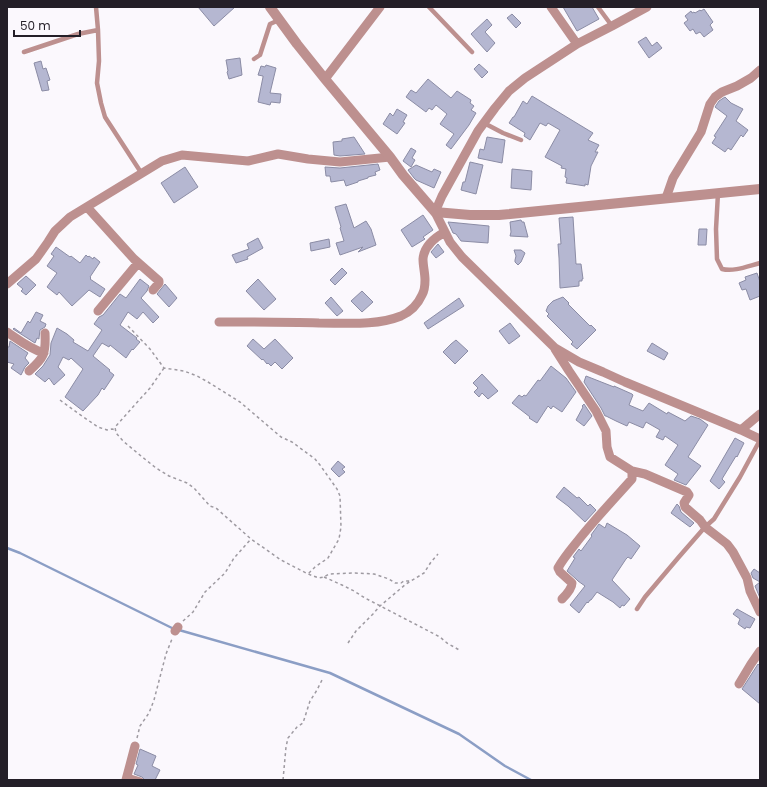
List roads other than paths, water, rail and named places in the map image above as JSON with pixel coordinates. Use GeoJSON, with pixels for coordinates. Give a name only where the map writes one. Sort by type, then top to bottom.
{"type":"FeatureCollection","features":[{"type":"Feature","properties":{"kind":"street"},"geometry":{"type":"LineString","coordinates":[[270,7],[325,79],[390,158],[402,175],[435,212],[450,242],[462,257],[555,348],[579,362],[741,430],[760,440]]}},
{"type":"Feature","properties":{"kind":"street"},"geometry":{"type":"LineString","coordinates":[[325,79],[380,7]]}},
{"type":"Feature","properties":{"kind":"street"},"geometry":{"type":"LineString","coordinates":[[551,7],[577,44]]}},
{"type":"Feature","properties":{"kind":"street"},"geometry":{"type":"LineString","coordinates":[[435,212],[442,196],[478,131],[509,91],[525,78],[577,44],[647,7]]}},
{"type":"Feature","properties":{"kind":"street"},"geometry":{"type":"LineString","coordinates":[[666,198],[673,178],[701,132],[710,104],[715,97],[751,78],[760,70]]}},
{"type":"Feature","properties":{"kind":"street"},"geometry":{"type":"LineString","coordinates":[[7,284],[36,259],[55,231],[70,218],[162,161],[182,155],[248,161],[278,154],[340,162],[390,158]]}},
{"type":"Feature","properties":{"kind":"street"},"geometry":{"type":"LineString","coordinates":[[435,212],[470,215],[499,215],[760,189]]}},
{"type":"Feature","properties":{"kind":"street"},"geometry":{"type":"LineString","coordinates":[[87,207],[129,254],[159,281],[153,290]]}},
{"type":"Feature","properties":{"kind":"street"},"geometry":{"type":"LineString","coordinates":[[219,322],[356,324],[386,320],[401,316],[416,305],[422,295],[425,286],[423,259],[427,247],[435,237],[445,232]]}},
{"type":"Feature","properties":{"kind":"street"},"geometry":{"type":"LineString","coordinates":[[98,311],[138,263]]}},
{"type":"Feature","properties":{"kind":"street"},"geometry":{"type":"LineString","coordinates":[[7,332],[24,344],[44,353]]}},
{"type":"Feature","properties":{"kind":"street"},"geometry":{"type":"LineString","coordinates":[[29,371],[37,364],[44,353],[46,348],[45,333]]}},
{"type":"Feature","properties":{"kind":"street"},"geometry":{"type":"LineString","coordinates":[[555,348],[596,411],[606,431],[607,447],[610,457],[632,471],[645,474],[685,490],[689,495],[684,503],[685,507],[700,520],[705,527],[727,544],[734,552],[747,578],[750,591],[760,612]]}},
{"type":"Feature","properties":{"kind":"street"},"geometry":{"type":"LineString","coordinates":[[741,430],[760,414]]}},
{"type":"Feature","properties":{"kind":"street"},"geometry":{"type":"LineString","coordinates":[[562,599],[571,590],[573,585],[560,572],[558,568],[560,564],[593,523],[632,479],[632,471]]}},
{"type":"Feature","properties":{"kind":"street"},"geometry":{"type":"LineString","coordinates":[[739,684],[760,651]]}},
{"type":"Feature","properties":{"kind":"street"},"geometry":{"type":"LineString","coordinates":[[127,779],[135,746]]}},
{"type":"Feature","properties":{"kind":"lane"},"geometry":{"type":"LineString","coordinates":[[96,7],[99,61],[97,83],[101,103],[105,117],[142,174]]}},
{"type":"Feature","properties":{"kind":"lane"},"geometry":{"type":"LineString","coordinates":[[429,7],[472,52]]}},
{"type":"Feature","properties":{"kind":"lane"},"geometry":{"type":"LineString","coordinates":[[598,7],[612,26]]}},
{"type":"Feature","properties":{"kind":"lane"},"geometry":{"type":"LineString","coordinates":[[254,59],[260,54],[270,24],[279,20]]}},
{"type":"Feature","properties":{"kind":"lane"},"geometry":{"type":"LineString","coordinates":[[24,52],[78,34],[98,30]]}},
{"type":"Feature","properties":{"kind":"lane"},"geometry":{"type":"LineString","coordinates":[[484,123],[521,140]]}},
{"type":"Feature","properties":{"kind":"lane"},"geometry":{"type":"LineString","coordinates":[[718,193],[716,229],[718,259],[722,269],[737,269],[760,263]]}},
{"type":"Feature","properties":{"kind":"lane"},"geometry":{"type":"LineString","coordinates":[[637,609],[645,597],[678,558],[714,519],[740,477],[760,440]]}},
{"type":"Feature","properties":{"kind":"lane"},"geometry":{"type":"LineString","coordinates":[[127,779],[132,777],[141,780]]}},
{"type":"Feature","properties":{"kind":"waterway"},"geometry":{"type":"LineString","coordinates":[[7,548],[174,629]]}},
{"type":"Feature","properties":{"kind":"waterway"},"geometry":{"type":"LineString","coordinates":[[179,630],[330,673],[459,734],[505,766],[531,780]]}}]}
